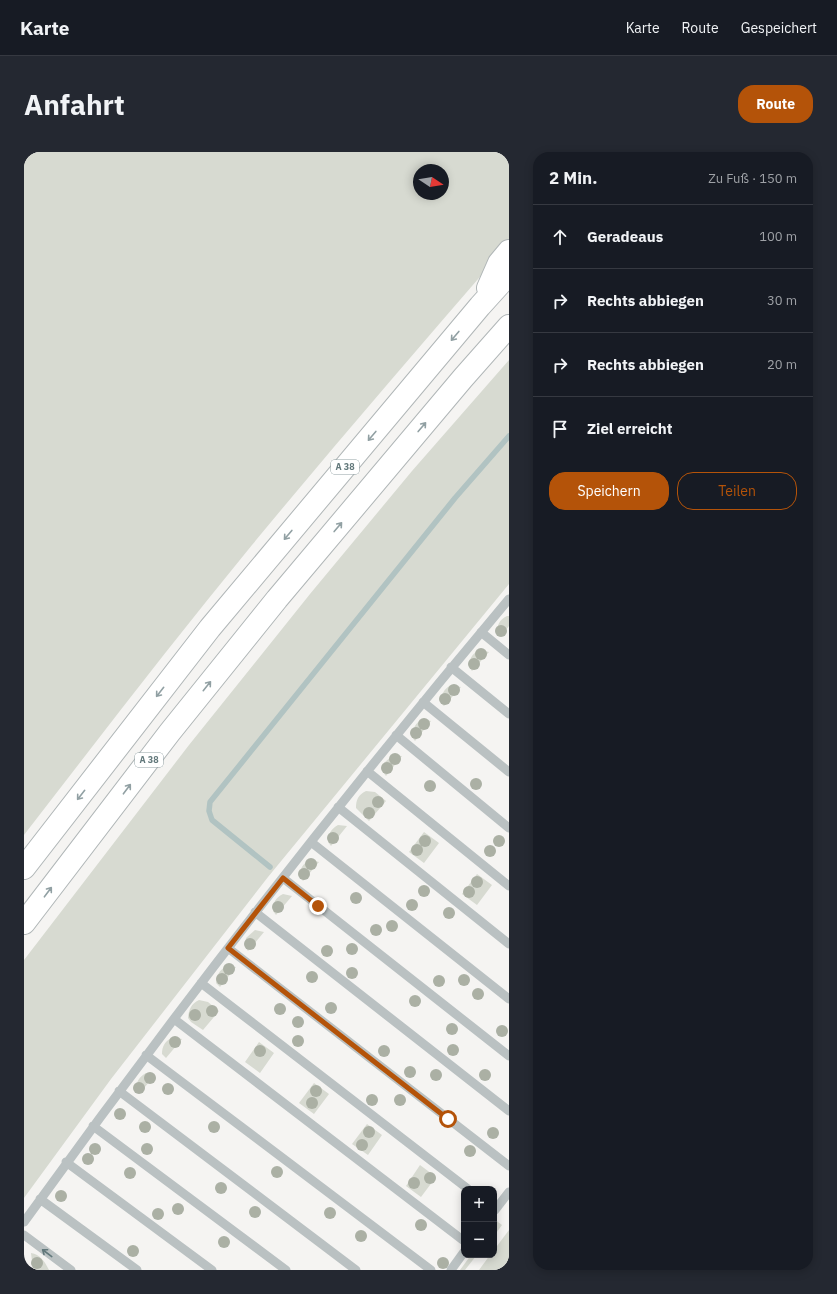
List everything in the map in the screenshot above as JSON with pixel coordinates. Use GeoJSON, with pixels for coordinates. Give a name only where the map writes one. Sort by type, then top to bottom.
{"type":"FeatureCollection","features":[{"type":"Feature","properties":{"kind":"highway"},"geometry":{"type":"LineString","coordinates":[[480,306],[499,263],[509,251]]}},
{"type":"Feature","properties":{"kind":"highway","name":"A 38"},"geometry":{"type":"LineString","coordinates":[[24,868],[210,628],[480,306],[509,274]]}},
{"type":"Feature","properties":{"kind":"highway","name":"A 38"},"geometry":{"type":"LineString","coordinates":[[24,923],[170,732],[272,605],[509,326]]}},
{"type":"Feature","properties":{"kind":"lane"},"geometry":{"type":"LineString","coordinates":[[24,1222],[66,1162],[119,1091],[256,912],[396,735],[509,599]]}},
{"type":"Feature","properties":{"kind":"lane"},"geometry":{"type":"LineString","coordinates":[[481,632],[509,655]]}},
{"type":"Feature","properties":{"kind":"lane"},"geometry":{"type":"LineString","coordinates":[[451,667],[509,714]]}},
{"type":"Feature","properties":{"kind":"lane"},"geometry":{"type":"LineString","coordinates":[[423,702],[509,772]]}},
{"type":"Feature","properties":{"kind":"lane"},"geometry":{"type":"LineString","coordinates":[[396,735],[509,828]]}},
{"type":"Feature","properties":{"kind":"lane"},"geometry":{"type":"LineString","coordinates":[[367,771],[509,886]]}},
{"type":"Feature","properties":{"kind":"lane"},"geometry":{"type":"LineString","coordinates":[[338,807],[509,944]]}},
{"type":"Feature","properties":{"kind":"lane"},"geometry":{"type":"LineString","coordinates":[[311,842],[509,999]]}},
{"type":"Feature","properties":{"kind":"lane"},"geometry":{"type":"LineString","coordinates":[[283,878],[509,1056]]}},
{"type":"Feature","properties":{"kind":"lane"},"geometry":{"type":"LineString","coordinates":[[256,912],[509,1111]]}},
{"type":"Feature","properties":{"kind":"lane"},"geometry":{"type":"LineString","coordinates":[[228,948],[509,1166]]}},
{"type":"Feature","properties":{"kind":"lane"},"geometry":{"type":"LineString","coordinates":[[201,983],[464,1186]]}},
{"type":"Feature","properties":{"kind":"lane"},"geometry":{"type":"LineString","coordinates":[[174,1019],[461,1239]]}},
{"type":"Feature","properties":{"kind":"lane"},"geometry":{"type":"LineString","coordinates":[[146,1056],[431,1270]]}},
{"type":"Feature","properties":{"kind":"lane"},"geometry":{"type":"LineString","coordinates":[[119,1091],[356,1270]]}},
{"type":"Feature","properties":{"kind":"lane"},"geometry":{"type":"LineString","coordinates":[[93,1126],[286,1270]]}},
{"type":"Feature","properties":{"kind":"lane"},"geometry":{"type":"LineString","coordinates":[[66,1162],[212,1270]]}},
{"type":"Feature","properties":{"kind":"lane"},"geometry":{"type":"LineString","coordinates":[[497,1207],[509,1192]]}},
{"type":"Feature","properties":{"kind":"lane"},"geometry":{"type":"LineString","coordinates":[[40,1199],[137,1270]]}},
{"type":"Feature","properties":{"kind":"lane"},"geometry":{"type":"LineString","coordinates":[[24,1235],[71,1270]]}},
{"type":"Feature","properties":{"kind":"lane"},"geometry":{"type":"LineString","coordinates":[[451,1270],[461,1256]]}},
{"type":"Feature","properties":{"kind":"shaded area"},"geometry":{"type":"Polygon","coordinates":[[[24,152],[509,152],[509,242],[343,436],[252,545],[165,653],[24,835],[24,152]]]}},
{"type":"Feature","properties":{"kind":"shaded area"},"geometry":{"type":"Polygon","coordinates":[[[509,360],[509,584],[268,877],[111,1079],[24,1198],[24,960],[189,745],[310,594],[412,471],[509,360]]]}},
{"type":"Feature","properties":{"kind":"shaded area"},"geometry":{"type":"Polygon","coordinates":[[[509,616],[509,626],[500,637],[497,634],[498,625],[502,619],[509,616]]]}},
{"type":"Feature","properties":{"kind":"shaded area"},"geometry":{"type":"Polygon","coordinates":[[[479,650],[489,652],[472,671],[469,667],[470,659],[474,653],[479,650]]]}},
{"type":"Feature","properties":{"kind":"shaded area"},"geometry":{"type":"Polygon","coordinates":[[[451,685],[461,687],[444,706],[441,703],[442,694],[446,688],[451,685]]]}},
{"type":"Feature","properties":{"kind":"shaded area"},"geometry":{"type":"Polygon","coordinates":[[[423,719],[431,721],[415,741],[412,737],[414,728],[418,722],[423,719]]]}},
{"type":"Feature","properties":{"kind":"shaded area"},"geometry":{"type":"Polygon","coordinates":[[[393,755],[402,756],[386,776],[383,772],[384,763],[393,755]]]}},
{"type":"Feature","properties":{"kind":"shaded area"},"geometry":{"type":"Polygon","coordinates":[[[366,791],[375,792],[386,801],[369,821],[356,808],[358,798],[366,791]]]}},
{"type":"Feature","properties":{"kind":"shaded area"},"geometry":{"type":"Polygon","coordinates":[[[338,825],[347,826],[331,846],[328,842],[329,834],[333,828],[338,825]]]}},
{"type":"Feature","properties":{"kind":"shaded area"},"geometry":{"type":"Polygon","coordinates":[[[424,832],[439,843],[424,863],[409,852],[424,832]]]}},
{"type":"Feature","properties":{"kind":"shaded area"},"geometry":{"type":"Polygon","coordinates":[[[310,860],[319,862],[303,881],[300,877],[301,869],[305,863],[310,860]]]}},
{"type":"Feature","properties":{"kind":"shaded area"},"geometry":{"type":"Polygon","coordinates":[[[477,874],[492,885],[477,905],[462,894],[477,874]]]}},
{"type":"Feature","properties":{"kind":"shaded area"},"geometry":{"type":"Polygon","coordinates":[[[283,894],[292,896],[276,915],[273,911],[274,903],[278,897],[283,894]]]}},
{"type":"Feature","properties":{"kind":"shaded area"},"geometry":{"type":"Polygon","coordinates":[[[255,930],[264,932],[248,951],[245,947],[246,938],[255,930]]]}},
{"type":"Feature","properties":{"kind":"shaded area"},"geometry":{"type":"Polygon","coordinates":[[[227,966],[236,967],[220,987],[216,983],[217,978],[220,971],[227,966]]]}},
{"type":"Feature","properties":{"kind":"shaded area"},"geometry":{"type":"Polygon","coordinates":[[[199,1000],[208,1002],[219,1011],[203,1030],[191,1022],[188,1018],[191,1007],[199,1000]]]}},
{"type":"Feature","properties":{"kind":"shaded area"},"geometry":{"type":"Polygon","coordinates":[[[173,1037],[182,1039],[166,1058],[162,1054],[163,1046],[173,1037]]]}},
{"type":"Feature","properties":{"kind":"shaded area"},"geometry":{"type":"Polygon","coordinates":[[[259,1042],[274,1053],[260,1073],[245,1062],[259,1042]]]}},
{"type":"Feature","properties":{"kind":"shaded area"},"geometry":{"type":"Polygon","coordinates":[[[146,1073],[155,1075],[139,1094],[136,1090],[137,1082],[141,1076],[146,1073]]]}},
{"type":"Feature","properties":{"kind":"shaded area"},"geometry":{"type":"Polygon","coordinates":[[[314,1083],[329,1094],[314,1114],[299,1103],[314,1083]]]}},
{"type":"Feature","properties":{"kind":"shaded area"},"geometry":{"type":"Polygon","coordinates":[[[367,1124],[382,1135],[368,1155],[352,1144],[367,1124]]]}},
{"type":"Feature","properties":{"kind":"shaded area"},"geometry":{"type":"Polygon","coordinates":[[[420,1165],[436,1177],[421,1197],[406,1186],[420,1165]]]}},
{"type":"Feature","properties":{"kind":"shaded area"},"geometry":{"type":"Polygon","coordinates":[[[497,1221],[502,1225],[497,1232],[497,1221]]]}},
{"type":"Feature","properties":{"kind":"shaded area"},"geometry":{"type":"Polygon","coordinates":[[[509,1230],[509,1270],[479,1270],[488,1258],[497,1258],[497,1246],[509,1230]]]}},
{"type":"Feature","properties":{"kind":"shaded area"},"geometry":{"type":"Polygon","coordinates":[[[31,1253],[40,1257],[49,1270],[33,1270],[31,1253]]]}},
{"type":"Feature","properties":{"kind":"shaded area"},"geometry":{"type":"Polygon","coordinates":[[[469,1258],[474,1258],[465,1270],[460,1270],[469,1258]]]}},
{"type":"Feature","properties":{"kind":"waterway"},"geometry":{"type":"LineString","coordinates":[[270,867],[212,820],[209,811],[210,802],[455,498],[509,436]]}},
{"type":"Feature","properties":{"kind":"route"},"geometry":{"type":"LineString","coordinates":[[318,906],[283,878],[228,948],[448,1119]]}}]}
